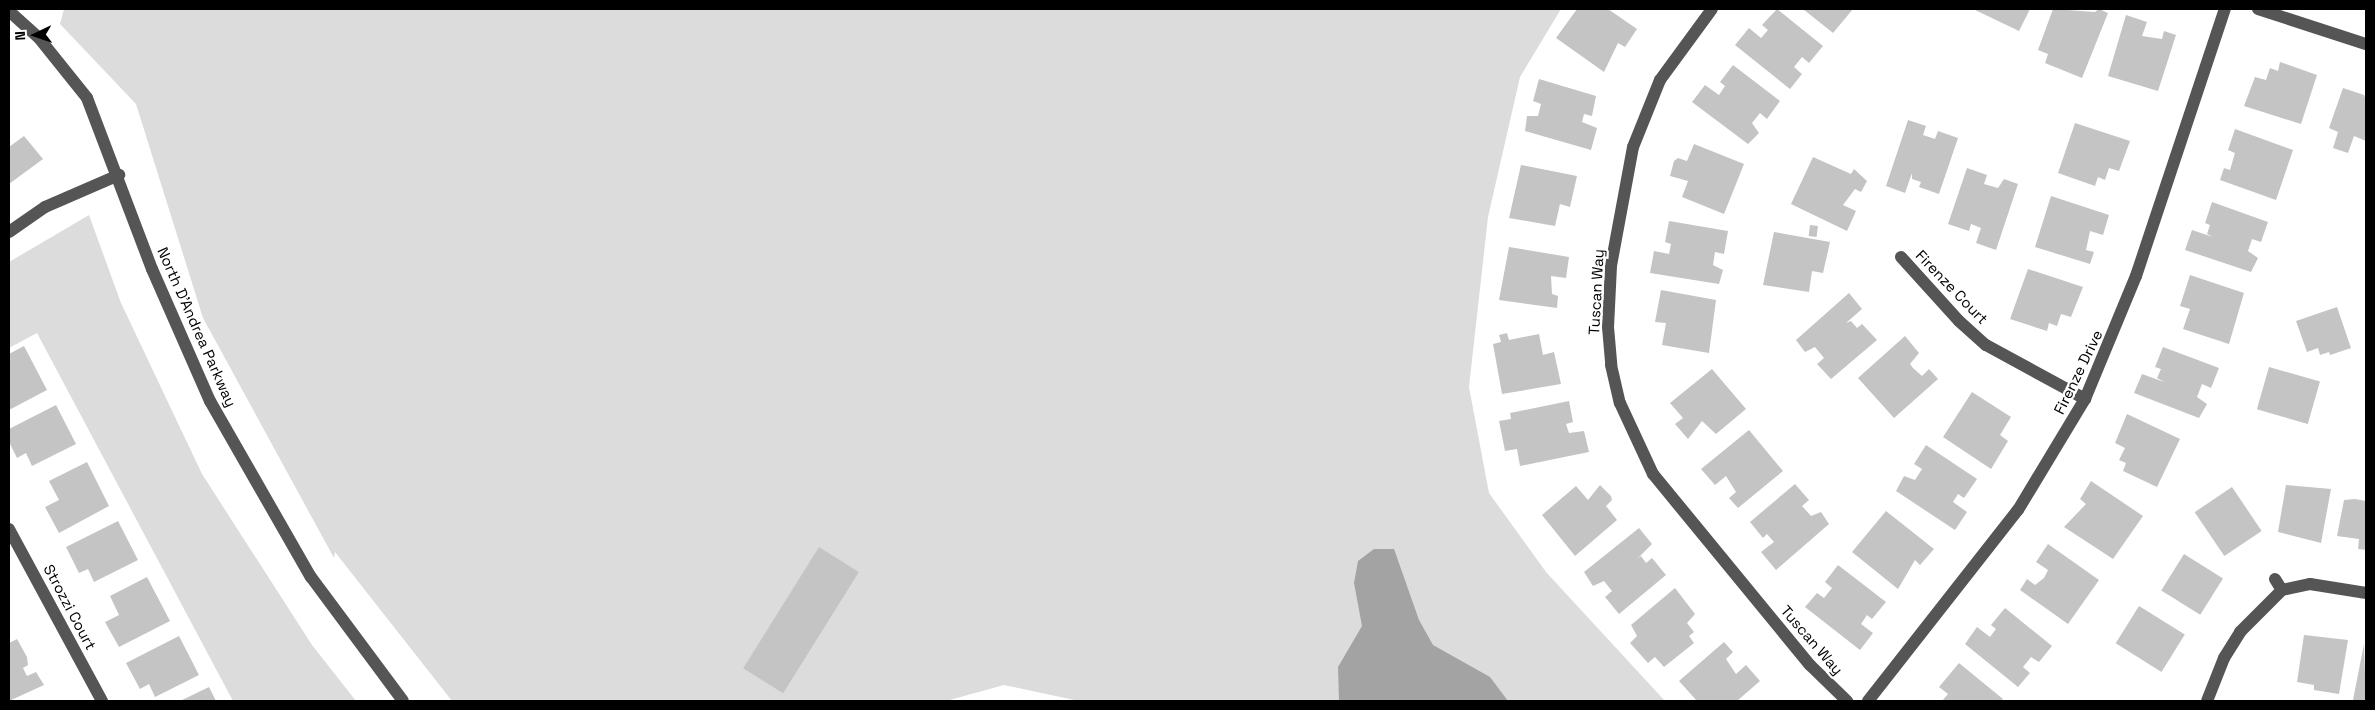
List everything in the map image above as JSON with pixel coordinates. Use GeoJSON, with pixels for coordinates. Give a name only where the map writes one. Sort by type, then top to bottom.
{"type":"FeatureCollection","features":[{"type":"Feature","properties":{"kind":"street","name":"Tuscan Way"},"geometry":{"type":"LineString","coordinates":[[1712,9],[1660,80],[1633,146],[1611,266],[1608,326],[1611,365],[1620,404],[1653,474],[1810,666],[1847,701]]}},
{"type":"Feature","properties":{"kind":"street","name":"Firenze Drive"},"geometry":{"type":"LineString","coordinates":[[1868,701],[2018,510],[2084,399],[2136,276],[2225,9]]}},
{"type":"Feature","properties":{"kind":"street"},"geometry":{"type":"LineString","coordinates":[[2258,9],[2366,44]]}},
{"type":"Feature","properties":{"kind":"street","name":"North D'Andrea Parkway"},"geometry":{"type":"LineString","coordinates":[[9,11],[39,38],[87,98],[119,175],[152,269],[210,401],[311,577],[403,701]]}},
{"type":"Feature","properties":{"kind":"street"},"geometry":{"type":"LineString","coordinates":[[9,232],[45,207],[119,175]]}},
{"type":"Feature","properties":{"kind":"street","name":"Firenze Court"},"geometry":{"type":"LineString","coordinates":[[1900,256],[1958,321],[1986,345],[2084,399]]}},
{"type":"Feature","properties":{"kind":"street","name":"Strozzi Court"},"geometry":{"type":"LineString","coordinates":[[9,529],[102,701]]}},
{"type":"Feature","properties":{"kind":"street"},"geometry":{"type":"LineString","coordinates":[[2274,579],[2282,590]]}},
{"type":"Feature","properties":{"kind":"street"},"geometry":{"type":"LineString","coordinates":[[2207,701],[2224,658],[2240,632],[2282,590],[2310,584],[2366,593]]}},
{"type":"Feature","properties":{"kind":"shaded area"},"geometry":{"type":"Polygon","coordinates":[[[64,9],[1561,9],[1520,77],[1488,217],[1469,387],[1489,493],[1546,572],[1665,701],[1079,701],[1004,685],[946,701],[452,701],[335,552],[334,558],[203,318],[136,104],[60,24],[64,9]]]}},
{"type":"Feature","properties":{"kind":"shaded area"},"geometry":{"type":"Polygon","coordinates":[[[89,215],[121,303],[202,474],[312,645],[356,701],[233,701],[37,333],[9,348],[9,262],[89,215]]]}},
{"type":"Feature","properties":{"kind":"shaded area"},"geometry":{"type":"Polygon","coordinates":[[[1374,549],[1394,549],[1419,620],[1433,645],[1490,677],[1508,701],[1339,701],[1338,667],[1362,626],[1354,583],[1358,561],[1374,549]]]}},
{"type":"Feature","properties":{"kind":"building"},"geometry":{"type":"Polygon","coordinates":[[[1577,9],[1608,9],[1637,29],[1625,47],[1618,43],[1604,72],[1556,38],[1577,9]]]}},
{"type":"Feature","properties":{"kind":"building"},"geometry":{"type":"Polygon","coordinates":[[[1777,9],[1823,46],[1809,63],[1802,57],[1794,67],[1802,74],[1790,89],[1735,45],[1749,28],[1761,38],[1768,30],[1762,25],[1777,9]]]}},
{"type":"Feature","properties":{"kind":"building"},"geometry":{"type":"Polygon","coordinates":[[[1803,9],[1853,9],[1833,33],[1803,9]]]}},
{"type":"Feature","properties":{"kind":"building"},"geometry":{"type":"Polygon","coordinates":[[[1973,9],[2030,9],[2019,31],[1973,9]]]}},
{"type":"Feature","properties":{"kind":"building"},"geometry":{"type":"Polygon","coordinates":[[[2053,9],[2095,12],[2099,9],[2108,13],[2082,78],[2045,63],[2048,54],[2038,50],[2053,9]]]}},
{"type":"Feature","properties":{"kind":"building"},"geometry":{"type":"Polygon","coordinates":[[[2126,15],[2147,22],[2142,36],[2162,39],[2164,31],[2176,35],[2158,91],[2108,76],[2126,15]]]}},
{"type":"Feature","properties":{"kind":"building"},"geometry":{"type":"Polygon","coordinates":[[[2280,62],[2317,75],[2301,124],[2244,106],[2255,77],[2266,80],[2270,68],[2278,71],[2280,62]]]}},
{"type":"Feature","properties":{"kind":"building"},"geometry":{"type":"Polygon","coordinates":[[[1733,65],[1780,101],[1767,119],[1760,113],[1752,123],[1759,133],[1748,144],[1692,102],[1705,85],[1719,95],[1725,86],[1720,82],[1733,65]]]}},
{"type":"Feature","properties":{"kind":"building"},"geometry":{"type":"Polygon","coordinates":[[[1539,79],[1596,96],[1592,116],[1584,114],[1582,122],[1597,128],[1591,150],[1525,131],[1527,116],[1538,116],[1541,104],[1533,101],[1539,79]]]}},
{"type":"Feature","properties":{"kind":"building"},"geometry":{"type":"Polygon","coordinates":[[[2343,88],[2364,95],[2366,100],[2366,141],[2354,136],[2348,153],[2333,148],[2338,132],[2329,128],[2343,88]]]}},
{"type":"Feature","properties":{"kind":"building"},"geometry":{"type":"Polygon","coordinates":[[[1908,120],[1926,126],[1923,135],[1935,139],[1938,131],[1958,138],[1939,194],[1919,187],[1921,182],[1912,179],[1912,173],[1905,193],[1886,186],[1908,120]]]}},
{"type":"Feature","properties":{"kind":"building"},"geometry":{"type":"Polygon","coordinates":[[[2075,123],[2130,141],[2119,171],[2109,168],[2105,180],[2098,177],[2095,186],[2058,173],[2075,123]]]}},
{"type":"Feature","properties":{"kind":"building"},"geometry":{"type":"Polygon","coordinates":[[[2235,129],[2293,150],[2276,200],[2220,180],[2224,168],[2230,170],[2235,153],[2228,150],[2235,129]]]}},
{"type":"Feature","properties":{"kind":"building"},"geometry":{"type":"Polygon","coordinates":[[[24,136],[43,159],[9,184],[9,147],[24,136]]]}},
{"type":"Feature","properties":{"kind":"building"},"geometry":{"type":"Polygon","coordinates":[[[1694,144],[1744,164],[1724,214],[1682,197],[1688,181],[1670,176],[1674,161],[1678,158],[1687,161],[1694,144]]]}},
{"type":"Feature","properties":{"kind":"building"},"geometry":{"type":"Polygon","coordinates":[[[1813,157],[1851,174],[1854,169],[1867,181],[1861,192],[1855,189],[1843,205],[1856,211],[1847,231],[1791,204],[1813,157]]]}},
{"type":"Feature","properties":{"kind":"building"},"geometry":{"type":"Polygon","coordinates":[[[1521,165],[1577,176],[1570,207],[1560,204],[1555,226],[1509,218],[1521,165]]]}},
{"type":"Feature","properties":{"kind":"building"},"geometry":{"type":"Polygon","coordinates":[[[1967,168],[1987,175],[1984,184],[1998,188],[2004,179],[2018,184],[1996,250],[1976,243],[1981,228],[1971,224],[1969,231],[1948,224],[1967,168]]]}},
{"type":"Feature","properties":{"kind":"building"},"geometry":{"type":"Polygon","coordinates":[[[2051,196],[2109,215],[2103,235],[2090,231],[2086,250],[2094,252],[2090,264],[2035,247],[2051,196]]]}},
{"type":"Feature","properties":{"kind":"building"},"geometry":{"type":"Polygon","coordinates":[[[2212,202],[2268,222],[2261,242],[2252,239],[2248,251],[2258,258],[2251,272],[2185,250],[2192,230],[2213,237],[2207,234],[2210,225],[2205,223],[2212,202]]]}},
{"type":"Feature","properties":{"kind":"building"},"geometry":{"type":"Polygon","coordinates":[[[1669,221],[1728,231],[1724,254],[1715,252],[1713,265],[1723,270],[1719,284],[1650,273],[1654,251],[1669,254],[1671,244],[1665,242],[1669,221]]]}},
{"type":"Feature","properties":{"kind":"building"},"geometry":{"type":"Polygon","coordinates":[[[1810,225],[1818,226],[1817,237],[1809,236],[1810,225]]]}},
{"type":"Feature","properties":{"kind":"building"},"geometry":{"type":"Polygon","coordinates":[[[1774,232],[1830,242],[1823,273],[1812,271],[1809,292],[1763,285],[1774,232]]]}},
{"type":"Feature","properties":{"kind":"building"},"geometry":{"type":"Polygon","coordinates":[[[1509,247],[1569,257],[1566,278],[1551,276],[1552,294],[1558,296],[1557,308],[1499,300],[1509,247]]]}},
{"type":"Feature","properties":{"kind":"building"},"geometry":{"type":"Polygon","coordinates":[[[2028,269],[2083,287],[2071,317],[2061,314],[2057,326],[2049,323],[2047,331],[2010,319],[2028,269]]]}},
{"type":"Feature","properties":{"kind":"building"},"geometry":{"type":"Polygon","coordinates":[[[2190,275],[2244,293],[2229,344],[2183,329],[2190,309],[2180,306],[2190,275]]]}},
{"type":"Feature","properties":{"kind":"building"},"geometry":{"type":"Polygon","coordinates":[[[1661,290],[1716,300],[1709,353],[1662,345],[1666,323],[1655,322],[1661,290]]]}},
{"type":"Feature","properties":{"kind":"building"},"geometry":{"type":"Polygon","coordinates":[[[1849,293],[1862,309],[1846,323],[1851,321],[1857,328],[1862,324],[1877,340],[1831,379],[1817,364],[1824,358],[1815,347],[1805,352],[1796,340],[1849,293]]]}},
{"type":"Feature","properties":{"kind":"building"},"geometry":{"type":"Polygon","coordinates":[[[2337,307],[2351,348],[2330,355],[2329,352],[2320,355],[2318,348],[2307,352],[2296,321],[2337,307]]]}},
{"type":"Feature","properties":{"kind":"building"},"geometry":{"type":"Polygon","coordinates":[[[1507,333],[1509,340],[1539,334],[1543,355],[1554,352],[1561,384],[1502,394],[1493,344],[1501,342],[1499,335],[1507,333]]]}},
{"type":"Feature","properties":{"kind":"building"},"geometry":{"type":"Polygon","coordinates":[[[1905,336],[1919,353],[1910,364],[1913,368],[1922,376],[1929,369],[1938,379],[1894,418],[1858,378],[1905,336]]]}},
{"type":"Feature","properties":{"kind":"building"},"geometry":{"type":"Polygon","coordinates":[[[24,346],[47,390],[9,410],[9,354],[24,346]]]}},
{"type":"Feature","properties":{"kind":"building"},"geometry":{"type":"Polygon","coordinates":[[[2163,347],[2219,368],[2211,388],[2202,384],[2197,397],[2207,404],[2199,418],[2134,393],[2142,374],[2164,382],[2157,378],[2161,369],[2155,367],[2163,347]]]}},
{"type":"Feature","properties":{"kind":"building"},"geometry":{"type":"Polygon","coordinates":[[[2269,367],[2320,382],[2308,424],[2257,409],[2269,367]]]}},
{"type":"Feature","properties":{"kind":"building"},"geometry":{"type":"Polygon","coordinates":[[[1712,369],[1746,409],[1716,434],[1702,421],[1688,439],[1675,424],[1683,418],[1670,403],[1712,369]]]}},
{"type":"Feature","properties":{"kind":"building"},"geometry":{"type":"Polygon","coordinates":[[[1972,392],[2011,417],[2000,435],[2008,441],[1991,469],[1943,437],[1972,392]]]}},
{"type":"Feature","properties":{"kind":"building"},"geometry":{"type":"Polygon","coordinates":[[[1569,401],[1573,422],[1566,424],[1569,433],[1584,431],[1589,452],[1520,466],[1517,449],[1505,451],[1499,421],[1511,419],[1510,413],[1569,401]]]}},
{"type":"Feature","properties":{"kind":"building"},"geometry":{"type":"Polygon","coordinates":[[[56,405],[76,444],[32,466],[26,453],[17,458],[9,442],[9,429],[56,405]]]}},
{"type":"Feature","properties":{"kind":"building"},"geometry":{"type":"Polygon","coordinates":[[[2127,414],[2180,439],[2157,487],[2123,471],[2126,463],[2119,460],[2125,448],[2115,443],[2127,414]]]}},
{"type":"Feature","properties":{"kind":"building"},"geometry":{"type":"Polygon","coordinates":[[[1749,430],[1783,471],[1738,508],[1729,498],[1736,492],[1726,476],[1715,485],[1701,469],[1749,430]]]}},
{"type":"Feature","properties":{"kind":"building"},"geometry":{"type":"Polygon","coordinates":[[[1926,445],[1977,479],[1964,498],[1958,494],[1953,502],[1967,512],[1955,530],[1896,491],[1904,476],[1915,480],[1922,469],[1914,464],[1926,445]]]}},
{"type":"Feature","properties":{"kind":"building"},"geometry":{"type":"Polygon","coordinates":[[[87,462],[109,506],[59,533],[45,507],[59,500],[49,481],[87,462]]]}},
{"type":"Feature","properties":{"kind":"building"},"geometry":{"type":"Polygon","coordinates":[[[2091,481],[2143,516],[2113,559],[2064,527],[2086,504],[2080,499],[2091,481]]]}},
{"type":"Feature","properties":{"kind":"building"},"geometry":{"type":"Polygon","coordinates":[[[1795,484],[1809,500],[1802,506],[1811,516],[1821,512],[1829,524],[1776,570],[1761,552],[1774,542],[1767,534],[1763,538],[1750,522],[1795,484]]]}},
{"type":"Feature","properties":{"kind":"building"},"geometry":{"type":"Polygon","coordinates":[[[1600,485],[1611,496],[1612,500],[1606,506],[1617,520],[1575,556],[1542,515],[1576,486],[1588,500],[1600,485]]]}},
{"type":"Feature","properties":{"kind":"building"},"geometry":{"type":"Polygon","coordinates":[[[2286,485],[2331,489],[2321,543],[2278,532],[2286,485]]]}},
{"type":"Feature","properties":{"kind":"building"},"geometry":{"type":"Polygon","coordinates":[[[2232,487],[2262,531],[2224,556],[2195,512],[2232,487]]]}},
{"type":"Feature","properties":{"kind":"building"},"geometry":{"type":"Polygon","coordinates":[[[2344,500],[2366,501],[2366,550],[2358,549],[2359,539],[2337,536],[2344,500]]]}},
{"type":"Feature","properties":{"kind":"building"},"geometry":{"type":"Polygon","coordinates":[[[1886,511],[1934,549],[1920,565],[1915,560],[1898,589],[1852,552],[1886,511]]]}},
{"type":"Feature","properties":{"kind":"building"},"geometry":{"type":"Polygon","coordinates":[[[118,521],[138,560],[94,582],[88,569],[79,573],[66,547],[118,521]]]}},
{"type":"Feature","properties":{"kind":"building"},"geometry":{"type":"Polygon","coordinates":[[[1639,528],[1652,544],[1637,559],[1641,556],[1646,563],[1652,558],[1666,575],[1619,614],[1605,597],[1612,591],[1604,581],[1593,586],[1584,572],[1639,528]]]}},
{"type":"Feature","properties":{"kind":"building"},"geometry":{"type":"Polygon","coordinates":[[[2048,544],[2099,580],[2068,624],[2020,590],[2027,579],[2035,585],[2044,578],[2048,570],[2036,562],[2048,544]]]}},
{"type":"Feature","properties":{"kind":"building"},"geometry":{"type":"Polygon","coordinates":[[[819,547],[859,572],[783,693],[743,668],[819,547]]]}},
{"type":"Feature","properties":{"kind":"building"},"geometry":{"type":"Polygon","coordinates":[[[2184,554],[2223,578],[2200,615],[2161,590],[2184,554]]]}},
{"type":"Feature","properties":{"kind":"building"},"geometry":{"type":"Polygon","coordinates":[[[1838,565],[1886,602],[1872,619],[1867,615],[1861,624],[1873,633],[1860,650],[1805,607],[1817,593],[1824,598],[1832,588],[1825,582],[1838,565]]]}},
{"type":"Feature","properties":{"kind":"building"},"geometry":{"type":"Polygon","coordinates":[[[147,577],[170,621],[119,647],[105,622],[119,615],[110,596],[147,577]]]}},
{"type":"Feature","properties":{"kind":"building"},"geometry":{"type":"Polygon","coordinates":[[[1675,588],[1695,614],[1687,623],[1694,632],[1689,636],[1694,643],[1664,667],[1655,657],[1648,663],[1630,643],[1637,636],[1631,625],[1675,588]]]}},
{"type":"Feature","properties":{"kind":"building"},"geometry":{"type":"Polygon","coordinates":[[[2139,606],[2185,635],[2161,672],[2116,643],[2139,606]]]}},
{"type":"Feature","properties":{"kind":"building"},"geometry":{"type":"Polygon","coordinates":[[[2005,608],[2052,646],[2039,662],[2031,657],[2023,667],[2030,673],[2018,687],[1965,644],[1977,627],[1990,637],[1996,629],[1991,625],[2005,608]]]}},
{"type":"Feature","properties":{"kind":"building"},"geometry":{"type":"Polygon","coordinates":[[[2304,635],[2348,640],[2339,694],[2314,690],[2314,685],[2297,682],[2304,635]]]}},
{"type":"Feature","properties":{"kind":"building"},"geometry":{"type":"Polygon","coordinates":[[[179,636],[199,675],[155,697],[149,684],[140,689],[126,663],[179,636]]]}},
{"type":"Feature","properties":{"kind":"building"},"geometry":{"type":"Polygon","coordinates":[[[17,639],[27,657],[28,665],[23,668],[27,676],[36,672],[44,685],[9,701],[9,643],[17,639]]]}},
{"type":"Feature","properties":{"kind":"building"},"geometry":{"type":"Polygon","coordinates":[[[1724,642],[1733,652],[1726,659],[1736,674],[1746,665],[1760,681],[1737,701],[1697,701],[1679,681],[1724,642]]]}},
{"type":"Feature","properties":{"kind":"building"},"geometry":{"type":"Polygon","coordinates":[[[2364,644],[2366,701],[2358,701],[2353,700],[2364,644]]]}},
{"type":"Feature","properties":{"kind":"building"},"geometry":{"type":"Polygon","coordinates":[[[1959,663],[2003,699],[2001,701],[1942,701],[1948,694],[1939,687],[1959,663]]]}},
{"type":"Feature","properties":{"kind":"building"},"geometry":{"type":"Polygon","coordinates":[[[209,687],[216,701],[180,701],[209,687]]]}}]}
